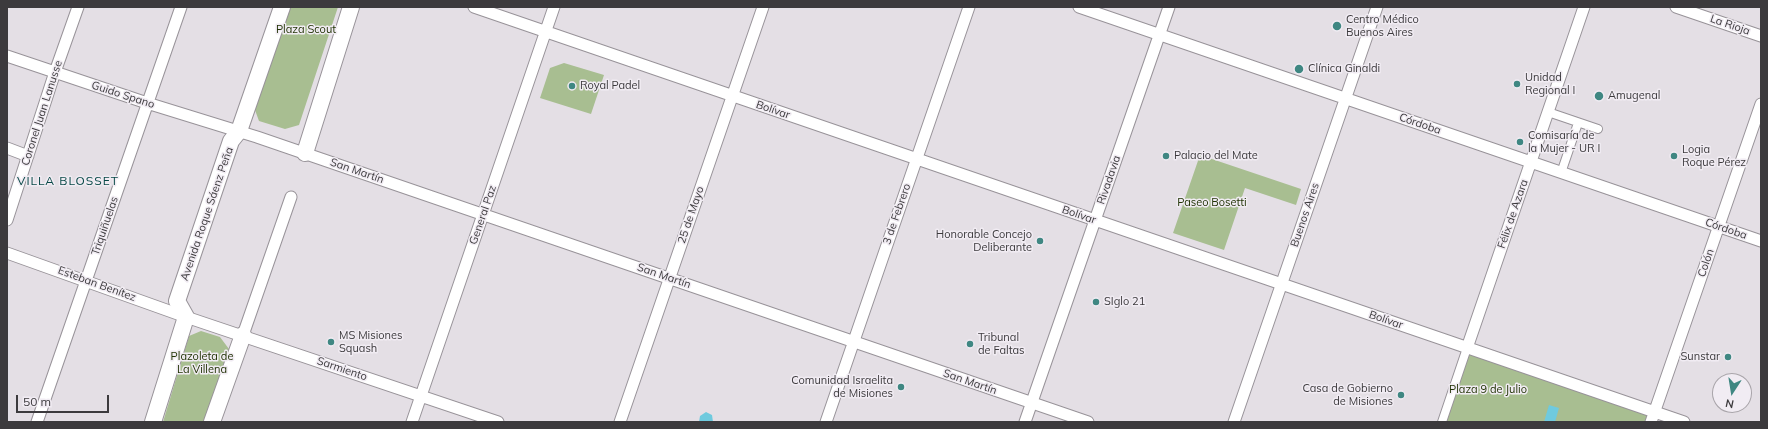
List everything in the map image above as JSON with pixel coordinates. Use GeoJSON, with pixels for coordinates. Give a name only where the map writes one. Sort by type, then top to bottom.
{"type":"FeatureCollection","features":[{"type":"Feature","properties":{"kind":"main road","name":"Avenida Roque Sáenz Peña"},"geometry":{"type":"LineString","coordinates":[[186,317],[177,301],[231,141],[239,131],[282,7]]}},
{"type":"Feature","properties":{"kind":"main road"},"geometry":{"type":"LineString","coordinates":[[305,153],[352,7]]}},
{"type":"Feature","properties":{"kind":"main road"},"geometry":{"type":"LineString","coordinates":[[153,422],[186,317]]}},
{"type":"Feature","properties":{"kind":"main road"},"geometry":{"type":"LineString","coordinates":[[212,422],[243,335]]}},
{"type":"Feature","properties":{"kind":"street","name":"Coronel Juan Lanusse"},"geometry":{"type":"LineString","coordinates":[[7,220],[55,72],[78,7]]}},
{"type":"Feature","properties":{"kind":"street","name":"Triquiñuelas"},"geometry":{"type":"LineString","coordinates":[[37,422],[181,7]]}},
{"type":"Feature","properties":{"kind":"street","name":"Bolívar"},"geometry":{"type":"LineString","coordinates":[[474,7],[1467,348],[1653,417],[1684,422]]}},
{"type":"Feature","properties":{"kind":"street","name":"General Paz"},"geometry":{"type":"LineString","coordinates":[[412,422],[554,7]]}},
{"type":"Feature","properties":{"kind":"street","name":"25 de Mayo"},"geometry":{"type":"LineString","coordinates":[[620,422],[763,7]]}},
{"type":"Feature","properties":{"kind":"street","name":"3 de Febrero"},"geometry":{"type":"LineString","coordinates":[[826,422],[969,7]]}},
{"type":"Feature","properties":{"kind":"street","name":"Córdoba"},"geometry":{"type":"LineString","coordinates":[[1079,7],[1761,241]]}},
{"type":"Feature","properties":{"kind":"street","name":"Rivadavia"},"geometry":{"type":"LineString","coordinates":[[1025,422],[1169,7]]}},
{"type":"Feature","properties":{"kind":"street","name":"Buenos Aires"},"geometry":{"type":"LineString","coordinates":[[1234,422],[1377,7]]}},
{"type":"Feature","properties":{"kind":"street","name":"Félix de Azara"},"geometry":{"type":"LineString","coordinates":[[1442,422],[1584,7]]}},
{"type":"Feature","properties":{"kind":"street","name":"La Rioja"},"geometry":{"type":"LineString","coordinates":[[1676,7],[1761,36]]}},
{"type":"Feature","properties":{"kind":"street","name":"Guido Spano"},"geometry":{"type":"LineString","coordinates":[[7,56],[147,103],[239,131]]}},
{"type":"Feature","properties":{"kind":"street","name":"Colón"},"geometry":{"type":"LineString","coordinates":[[1653,417],[1761,104]]}},
{"type":"Feature","properties":{"kind":"street"},"geometry":{"type":"LineString","coordinates":[[1548,112],[1598,129]]}},
{"type":"Feature","properties":{"kind":"street"},"geometry":{"type":"LineString","coordinates":[[1561,173],[1578,122]]}},
{"type":"Feature","properties":{"kind":"street","name":"San Martín"},"geometry":{"type":"LineString","coordinates":[[239,131],[1088,422]]}},
{"type":"Feature","properties":{"kind":"street"},"geometry":{"type":"LineString","coordinates":[[7,148],[28,156]]}},
{"type":"Feature","properties":{"kind":"street"},"geometry":{"type":"LineString","coordinates":[[243,335],[291,198]]}},
{"type":"Feature","properties":{"kind":"street","name":"Esteban Benítez"},"geometry":{"type":"LineString","coordinates":[[7,253],[186,317]]}},
{"type":"Feature","properties":{"kind":"street","name":"Sarmiento"},"geometry":{"type":"LineString","coordinates":[[186,317],[498,422]]}},
{"type":"Feature","properties":{"kind":"green space","name":"Plaza Scout"},"geometry":{"type":"Polygon","coordinates":[[[288,7],[338,7],[299,125],[285,129],[259,121],[255,110],[288,7]]]}},
{"type":"Feature","properties":{"kind":"green space","name":"Royal Padel"},"geometry":{"type":"Polygon","coordinates":[[[564,63],[604,75],[591,114],[540,98],[550,68],[564,63]]]}},
{"type":"Feature","properties":{"kind":"green space","name":"Paseo Bosetti"},"geometry":{"type":"Polygon","coordinates":[[[1200,155],[1301,189],[1296,205],[1245,188],[1224,250],[1173,233],[1200,155]]]}},
{"type":"Feature","properties":{"kind":"green space","name":"Plazoleta de La Villena"},"geometry":{"type":"Polygon","coordinates":[[[201,331],[220,337],[229,349],[205,422],[163,422],[189,336],[201,331]]]}},
{"type":"Feature","properties":{"kind":"green space","name":"Plaza 9 de Julio"},"geometry":{"type":"Polygon","coordinates":[[[1467,349],[1654,412],[1650,422],[1443,422],[1467,349]]]}},
{"type":"Feature","properties":{"kind":"water"},"geometry":{"type":"Polygon","coordinates":[[[1549,405],[1559,408],[1555,422],[1544,422],[1549,405]]]}},
{"type":"Feature","properties":{"kind":"water"},"geometry":{"type":"Polygon","coordinates":[[[706,412],[712,415],[713,422],[699,422],[700,416],[706,412]]]}},
{"type":"Feature","properties":{"kind":"place","name":"Centro Médico Buenos Aires"},"geometry":{"type":"Point","coordinates":[1337,26]}},
{"type":"Feature","properties":{"kind":"place","name":"Clínica Ginaldi"},"geometry":{"type":"Point","coordinates":[1299,69]}},
{"type":"Feature","properties":{"kind":"place","name":"Unidad Regional I"},"geometry":{"type":"Point","coordinates":[1517,84]}},
{"type":"Feature","properties":{"kind":"place","name":"Royal Padel"},"geometry":{"type":"Point","coordinates":[572,86]}},
{"type":"Feature","properties":{"kind":"place","name":"Amugenal"},"geometry":{"type":"Point","coordinates":[1599,96]}},
{"type":"Feature","properties":{"kind":"place","name":"Comisaría de la Mujer - UR I"},"geometry":{"type":"Point","coordinates":[1520,142]}},
{"type":"Feature","properties":{"kind":"place","name":"Palacio del Mate"},"geometry":{"type":"Point","coordinates":[1166,156]}},
{"type":"Feature","properties":{"kind":"place","name":"Logia Roque Pérez"},"geometry":{"type":"Point","coordinates":[1674,156]}},
{"type":"Feature","properties":{"kind":"place","name":"Honorable Concejo Deliberante"},"geometry":{"type":"Point","coordinates":[1040,241]}},
{"type":"Feature","properties":{"kind":"place","name":"SIglo 21"},"geometry":{"type":"Point","coordinates":[1096,302]}},
{"type":"Feature","properties":{"kind":"place","name":"MS Misiones Squash"},"geometry":{"type":"Point","coordinates":[331,342]}},
{"type":"Feature","properties":{"kind":"place","name":"Tribunal de Faltas"},"geometry":{"type":"Point","coordinates":[970,344]}},
{"type":"Feature","properties":{"kind":"place","name":"Sunstar"},"geometry":{"type":"Point","coordinates":[1728,357]}},
{"type":"Feature","properties":{"kind":"place","name":"Comunidad Israelita de Misiones"},"geometry":{"type":"Point","coordinates":[901,387]}},
{"type":"Feature","properties":{"kind":"place","name":"Casa de Gobierno de Misiones"},"geometry":{"type":"Point","coordinates":[1401,395]}},
{"type":"Feature","properties":{"kind":"district","name":"VILLA BLOSSET"},"geometry":{"type":"Point","coordinates":[68,181]}}]}
